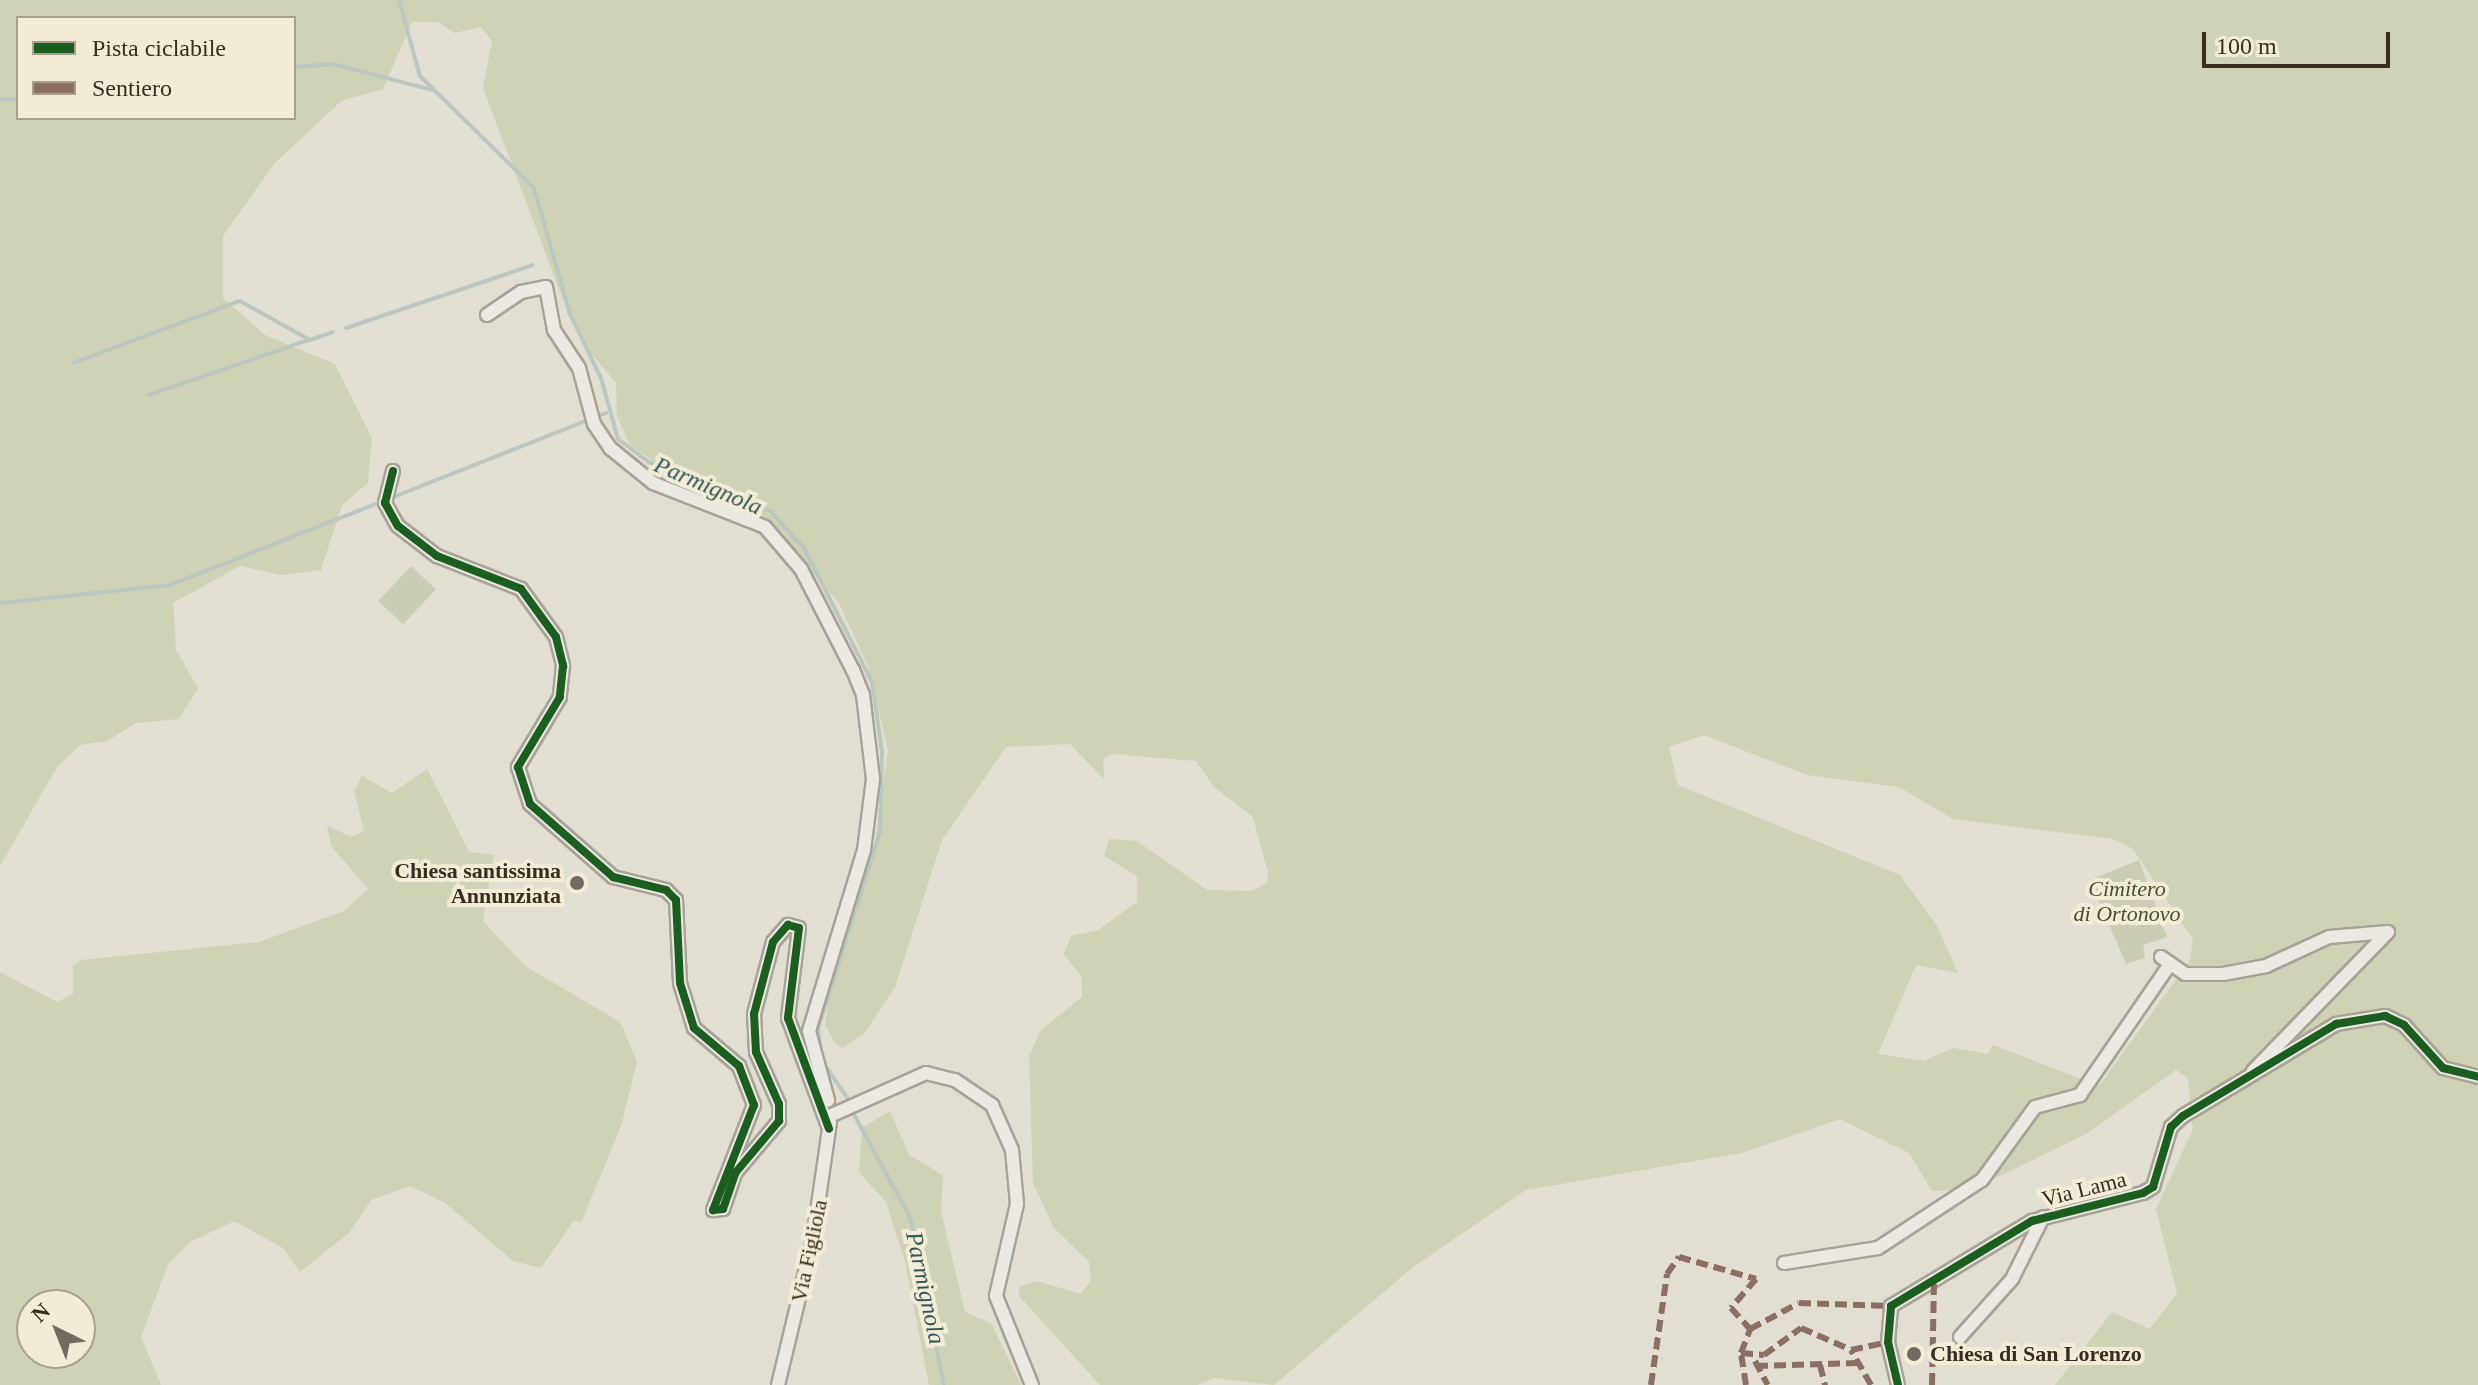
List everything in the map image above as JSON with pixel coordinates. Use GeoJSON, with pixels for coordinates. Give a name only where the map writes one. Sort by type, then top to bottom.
{"type":"FeatureCollection","features":[{"type":"Feature","properties":{"kind":"street"},"geometry":{"type":"LineString","coordinates":[[487,315],[521,292],[546,287],[554,330],[579,368],[610,448],[653,483],[765,527],[801,569],[853,670],[868,736],[869,814],[809,1031],[832,1115],[883,1088],[940,1073],[979,1094],[1001,1119],[1017,1204],[996,1296],[1032,1385]]}},
{"type":"Feature","properties":{"kind":"street"},"geometry":{"type":"LineString","coordinates":[[393,471],[385,503],[398,526],[437,556],[521,589],[556,637],[563,666],[560,697],[518,767],[530,804],[613,877],[666,890],[676,900],[680,983],[694,1028],[739,1066],[754,1105],[713,1210],[723,1209],[736,1172],[779,1121],[779,1104],[756,1052],[754,1014],[773,942],[788,925],[799,928],[788,1018],[829,1129]]}},
{"type":"Feature","properties":{"kind":"street"},"geometry":{"type":"LineString","coordinates":[[1784,1263],[1878,1248],[1982,1180],[2035,1107],[2080,1095],[2165,962],[2223,974],[2266,966],[2329,937],[2388,932],[2236,1090]]}},
{"type":"Feature","properties":{"kind":"street"},"geometry":{"type":"LineString","coordinates":[[2236,1090],[2336,1024],[2372,1015],[2404,1025],[2443,1068],[2478,1077]]}},
{"type":"Feature","properties":{"kind":"street","name":"Via Lama"},"geometry":{"type":"LineString","coordinates":[[1898,1385],[1888,1342],[1891,1306],[2043,1217],[2143,1193],[2162,1167],[2171,1127],[2236,1090]]}},
{"type":"Feature","properties":{"kind":"street","name":"Via Figliola"},"geometry":{"type":"LineString","coordinates":[[778,1385],[813,1239],[832,1115]]}},
{"type":"Feature","properties":{"kind":"street"},"geometry":{"type":"LineString","coordinates":[[1960,1337],[2012,1279],[2043,1217]]}},
{"type":"Feature","properties":{"kind":"green space"},"geometry":{"type":"Polygon","coordinates":[[[0,0],[2478,0],[2478,1385],[2055,1385],[2112,1312],[2150,1329],[2177,1293],[2156,1209],[2193,1129],[2188,1078],[2176,1070],[2086,1134],[1973,1189],[1932,1191],[1909,1153],[1840,1119],[1742,1153],[1526,1190],[1413,1267],[1274,1385],[1214,1378],[1197,1385],[1100,1385],[1019,1296],[1019,1287],[1037,1281],[1081,1294],[1091,1280],[1089,1262],[1054,1228],[1033,1183],[1029,1056],[1041,1030],[1082,997],[1082,977],[1064,954],[1071,936],[1098,930],[1137,902],[1137,876],[1104,856],[1109,839],[1137,841],[1207,890],[1251,891],[1267,883],[1268,872],[1253,817],[1214,787],[1196,761],[1112,754],[1103,759],[1104,779],[1070,744],[1006,747],[942,840],[895,987],[864,1034],[842,1048],[835,1043],[825,1025],[836,940],[874,849],[888,750],[868,666],[839,603],[768,521],[680,480],[630,445],[617,416],[616,383],[585,346],[562,297],[483,88],[492,41],[481,27],[454,33],[438,22],[412,22],[383,89],[341,101],[274,164],[223,236],[223,298],[265,335],[335,364],[372,438],[368,483],[342,505],[321,570],[281,575],[240,566],[173,603],[176,650],[198,688],[179,719],[136,723],[107,741],[80,745],[57,767],[0,866],[0,0]],[[1704,735],[1669,747],[1678,785],[1900,875],[1937,926],[1958,973],[1916,965],[1878,1054],[1924,1061],[1953,1048],[1988,1054],[1993,1045],[2099,1086],[2190,960],[2193,939],[2133,849],[2113,839],[1953,819],[1899,787],[1807,775],[1704,735]]]}},
{"type":"Feature","properties":{"kind":"green space"},"geometry":{"type":"Polygon","coordinates":[[[411,566],[436,589],[403,624],[378,601],[411,566]]]}},
{"type":"Feature","properties":{"kind":"green space"},"geometry":{"type":"Polygon","coordinates":[[[427,769],[469,852],[494,855],[483,921],[525,966],[620,1022],[637,1062],[621,1126],[581,1223],[574,1220],[541,1268],[513,1261],[444,1202],[410,1186],[371,1200],[350,1232],[300,1272],[283,1248],[234,1221],[190,1242],[168,1264],[141,1337],[161,1385],[0,1385],[0,972],[57,1002],[73,994],[73,966],[81,960],[259,942],[344,911],[368,889],[331,846],[327,825],[351,837],[364,831],[354,791],[362,776],[392,793],[427,769]]]}},
{"type":"Feature","properties":{"kind":"green space","name":"Cimitero di Ortonovo"},"geometry":{"type":"Polygon","coordinates":[[[2139,860],[2167,937],[2143,945],[2145,958],[2126,964],[2090,880],[2139,860]]]}},
{"type":"Feature","properties":{"kind":"green space"},"geometry":{"type":"Polygon","coordinates":[[[890,1111],[909,1155],[943,1175],[941,1211],[965,1312],[991,1323],[1021,1385],[929,1385],[905,1262],[886,1202],[859,1172],[862,1128],[890,1111]]]}},
{"type":"Feature","properties":{"kind":"waterway","name":"Parmignola"},"geometry":{"type":"LineString","coordinates":[[399,0],[420,76],[534,188],[570,314],[601,378],[618,439],[649,462],[770,511],[804,548],[872,682],[882,752],[880,832],[818,1029],[822,1061],[848,1099]]}},
{"type":"Feature","properties":{"kind":"waterway"},"geometry":{"type":"LineString","coordinates":[[296,67],[333,64],[432,90]]}},
{"type":"Feature","properties":{"kind":"waterway"},"geometry":{"type":"LineString","coordinates":[[0,99],[16,99]]}},
{"type":"Feature","properties":{"kind":"waterway"},"geometry":{"type":"LineString","coordinates":[[346,328],[533,265]]}},
{"type":"Feature","properties":{"kind":"waterway"},"geometry":{"type":"LineString","coordinates":[[73,363],[240,301],[310,340],[333,332]]}},
{"type":"Feature","properties":{"kind":"waterway"},"geometry":{"type":"LineString","coordinates":[[149,395],[309,340]]}},
{"type":"Feature","properties":{"kind":"waterway"},"geometry":{"type":"LineString","coordinates":[[396,496],[606,413]]}},
{"type":"Feature","properties":{"kind":"waterway"},"geometry":{"type":"LineString","coordinates":[[0,603],[170,585],[376,504]]}},
{"type":"Feature","properties":{"kind":"waterway","name":"Parmignola"},"geometry":{"type":"LineString","coordinates":[[851,1109],[910,1217],[944,1385]]}},
{"type":"Feature","properties":{"kind":"marked path"},"geometry":{"type":"LineString","coordinates":[[1651,1385],[1667,1274],[1679,1257],[1756,1279],[1731,1308],[1750,1329]]}},
{"type":"Feature","properties":{"kind":"marked path"},"geometry":{"type":"LineString","coordinates":[[1932,1385],[1934,1284]]}},
{"type":"Feature","properties":{"kind":"marked path"},"geometry":{"type":"LineString","coordinates":[[1750,1329],[1799,1303],[1891,1306]]}},
{"type":"Feature","properties":{"kind":"marked path"},"geometry":{"type":"LineString","coordinates":[[1741,1353],[1764,1355],[1801,1328],[1851,1350]]}},
{"type":"Feature","properties":{"kind":"marked path"},"geometry":{"type":"LineString","coordinates":[[1746,1385],[1741,1353],[1750,1329]]}},
{"type":"Feature","properties":{"kind":"marked path"},"geometry":{"type":"LineString","coordinates":[[1871,1385],[1851,1350],[1888,1342]]}},
{"type":"Feature","properties":{"kind":"marked path"},"geometry":{"type":"LineString","coordinates":[[1755,1361],[1768,1385]]}},
{"type":"Feature","properties":{"kind":"marked path"},"geometry":{"type":"LineString","coordinates":[[1756,1366],[1858,1363]]}},
{"type":"Feature","properties":{"kind":"marked path"},"geometry":{"type":"LineString","coordinates":[[1820,1365],[1825,1385]]}},
{"type":"Feature","properties":{"kind":"cycle path"},"geometry":{"type":"LineString","coordinates":[[393,471],[385,503],[398,526],[437,556],[521,589],[556,637],[563,666],[560,697],[518,767],[530,804],[613,877],[666,890],[676,900],[680,983],[694,1028],[739,1066],[754,1105],[713,1210],[723,1209],[736,1172],[779,1121],[779,1104],[756,1052],[754,1014],[773,942],[788,925],[799,928],[788,1018],[829,1129]]}},
{"type":"Feature","properties":{"kind":"cycle path"},"geometry":{"type":"LineString","coordinates":[[1898,1385],[1888,1342],[1891,1306],[2032,1221],[2143,1193],[2153,1187],[2171,1127],[2183,1116],[2336,1024],[2385,1016],[2404,1025],[2443,1068],[2478,1077]]}},
{"type":"Feature","properties":{"kind":"place","name":"Chiesa santissima Annunziata"},"geometry":{"type":"Point","coordinates":[577,883]}},
{"type":"Feature","properties":{"kind":"place","name":"Chiesa di San Lorenzo"},"geometry":{"type":"Point","coordinates":[1914,1354]}}]}
